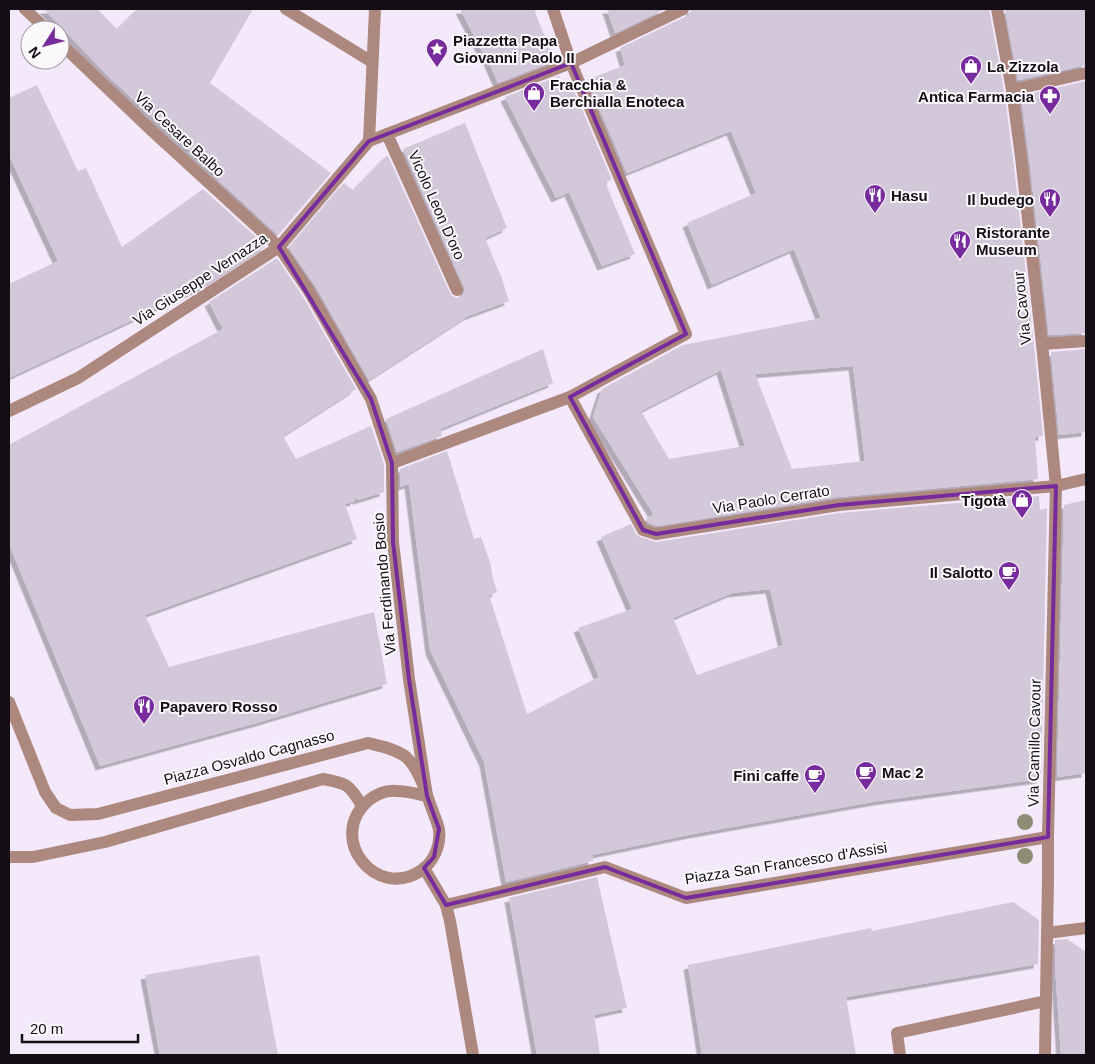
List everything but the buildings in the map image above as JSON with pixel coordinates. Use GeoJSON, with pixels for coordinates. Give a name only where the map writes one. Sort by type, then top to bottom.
{"type":"FeatureCollection","features":[{"type":"Feature","properties":{"kind":"street"},"geometry":{"type":"LineString","coordinates":[[25,9],[37,20]]}},
{"type":"Feature","properties":{"kind":"street"},"geometry":{"type":"LineString","coordinates":[[286,9],[372,62]]}},
{"type":"Feature","properties":{"kind":"street"},"geometry":{"type":"LineString","coordinates":[[368,141],[375,9]]}},
{"type":"Feature","properties":{"kind":"street"},"geometry":{"type":"LineString","coordinates":[[392,463],[570,397],[686,334],[571,63],[553,9]]}},
{"type":"Feature","properties":{"kind":"street","name":"Via Giuseppe Vernazza"},"geometry":{"type":"LineString","coordinates":[[9,411],[78,378],[279,247],[368,141],[571,63],[683,9]]}},
{"type":"Feature","properties":{"kind":"street","name":"Via Cavour"},"geometry":{"type":"LineString","coordinates":[[997,9],[1012,90],[1021,157],[1056,486]]}},
{"type":"Feature","properties":{"kind":"street","name":"Via Cesare Balbo"},"geometry":{"type":"LineString","coordinates":[[70,52],[150,129],[279,247]]}},
{"type":"Feature","properties":{"kind":"street"},"geometry":{"type":"LineString","coordinates":[[1012,90],[1086,73]]}},
{"type":"Feature","properties":{"kind":"street","name":"Vicolo Leon D'oro"},"geometry":{"type":"LineString","coordinates":[[387,134],[457,290]]}},
{"type":"Feature","properties":{"kind":"street","name":"Via Ferdinando Bosio"},"geometry":{"type":"LineString","coordinates":[[279,247],[309,291],[371,399],[392,463],[393,542],[409,679],[427,796]]}},
{"type":"Feature","properties":{"kind":"street"},"geometry":{"type":"LineString","coordinates":[[1042,344],[1086,341]]}},
{"type":"Feature","properties":{"kind":"street","name":"Via Paolo Cerrato"},"geometry":{"type":"LineString","coordinates":[[570,397],[643,530],[656,534],[839,505],[1056,486],[1086,478]]}},
{"type":"Feature","properties":{"kind":"street","name":"Via Camillo Cavour"},"geometry":{"type":"LineString","coordinates":[[1045,1055],[1056,486]]}},
{"type":"Feature","properties":{"kind":"street","name":"Piazza Osvaldo Cagnasso"},"geometry":{"type":"LineString","coordinates":[[9,702],[45,792],[56,808],[70,815],[98,814],[368,742],[387,747],[407,758],[419,775],[427,796]]}},
{"type":"Feature","properties":{"kind":"street"},"geometry":{"type":"LineString","coordinates":[[9,857],[33,857],[105,842],[324,779],[339,782],[353,789],[362,806]]}},
{"type":"Feature","properties":{"kind":"street"},"geometry":{"type":"LineString","coordinates":[[397,790],[427,796],[439,829],[434,857],[414,875],[402,878],[378,875],[367,868],[353,846],[352,832],[355,818],[362,806],[384,792],[397,790]]}},
{"type":"Feature","properties":{"kind":"street","name":"Piazza San Francesco d'Assisi"},"geometry":{"type":"LineString","coordinates":[[446,905],[605,868],[686,898],[1048,837]]}},
{"type":"Feature","properties":{"kind":"street"},"geometry":{"type":"LineString","coordinates":[[424,868],[446,905],[473,1055]]}},
{"type":"Feature","properties":{"kind":"street"},"geometry":{"type":"LineString","coordinates":[[1047,933],[1086,928]]}},
{"type":"Feature","properties":{"kind":"street"},"geometry":{"type":"LineString","coordinates":[[900,1055],[897,1034],[1046,1001]]}},
{"type":"Feature","properties":{"kind":"highlighted area"},"geometry":{"type":"Polygon","coordinates":[[[571,63],[686,334],[570,397],[643,530],[656,534],[839,505],[1056,486],[1048,837],[686,898],[605,867],[446,905],[424,868],[434,857],[439,829],[427,796],[409,679],[393,542],[392,463],[371,399],[279,247],[369,141],[571,63]]]}},
{"type":"Feature","properties":{"kind":"place","name":"Piazzetta Papa Giovanni Paolo II"},"geometry":{"type":"Point","coordinates":[437,68]}},
{"type":"Feature","properties":{"kind":"place","name":"La Zizzola"},"geometry":{"type":"Point","coordinates":[971,85]}},
{"type":"Feature","properties":{"kind":"place","name":"Fracchia & Berchialla Enoteca"},"geometry":{"type":"Point","coordinates":[534,112]}},
{"type":"Feature","properties":{"kind":"place","name":"Antica Farmacia"},"geometry":{"type":"Point","coordinates":[1050,115]}},
{"type":"Feature","properties":{"kind":"place","name":"Hasu"},"geometry":{"type":"Point","coordinates":[875,214]}},
{"type":"Feature","properties":{"kind":"place","name":"Il budego"},"geometry":{"type":"Point","coordinates":[1050,218]}},
{"type":"Feature","properties":{"kind":"place","name":"Ristorante Museum"},"geometry":{"type":"Point","coordinates":[960,260]}},
{"type":"Feature","properties":{"kind":"place","name":"Tigotà"},"geometry":{"type":"Point","coordinates":[1022,519]}},
{"type":"Feature","properties":{"kind":"place","name":"Il Salotto"},"geometry":{"type":"Point","coordinates":[1009,591]}},
{"type":"Feature","properties":{"kind":"place","name":"Papavero Rosso"},"geometry":{"type":"Point","coordinates":[144,725]}},
{"type":"Feature","properties":{"kind":"place","name":"Mac 2"},"geometry":{"type":"Point","coordinates":[866,791]}},
{"type":"Feature","properties":{"kind":"place","name":"Fini caffe"},"geometry":{"type":"Point","coordinates":[815,794]}}]}
